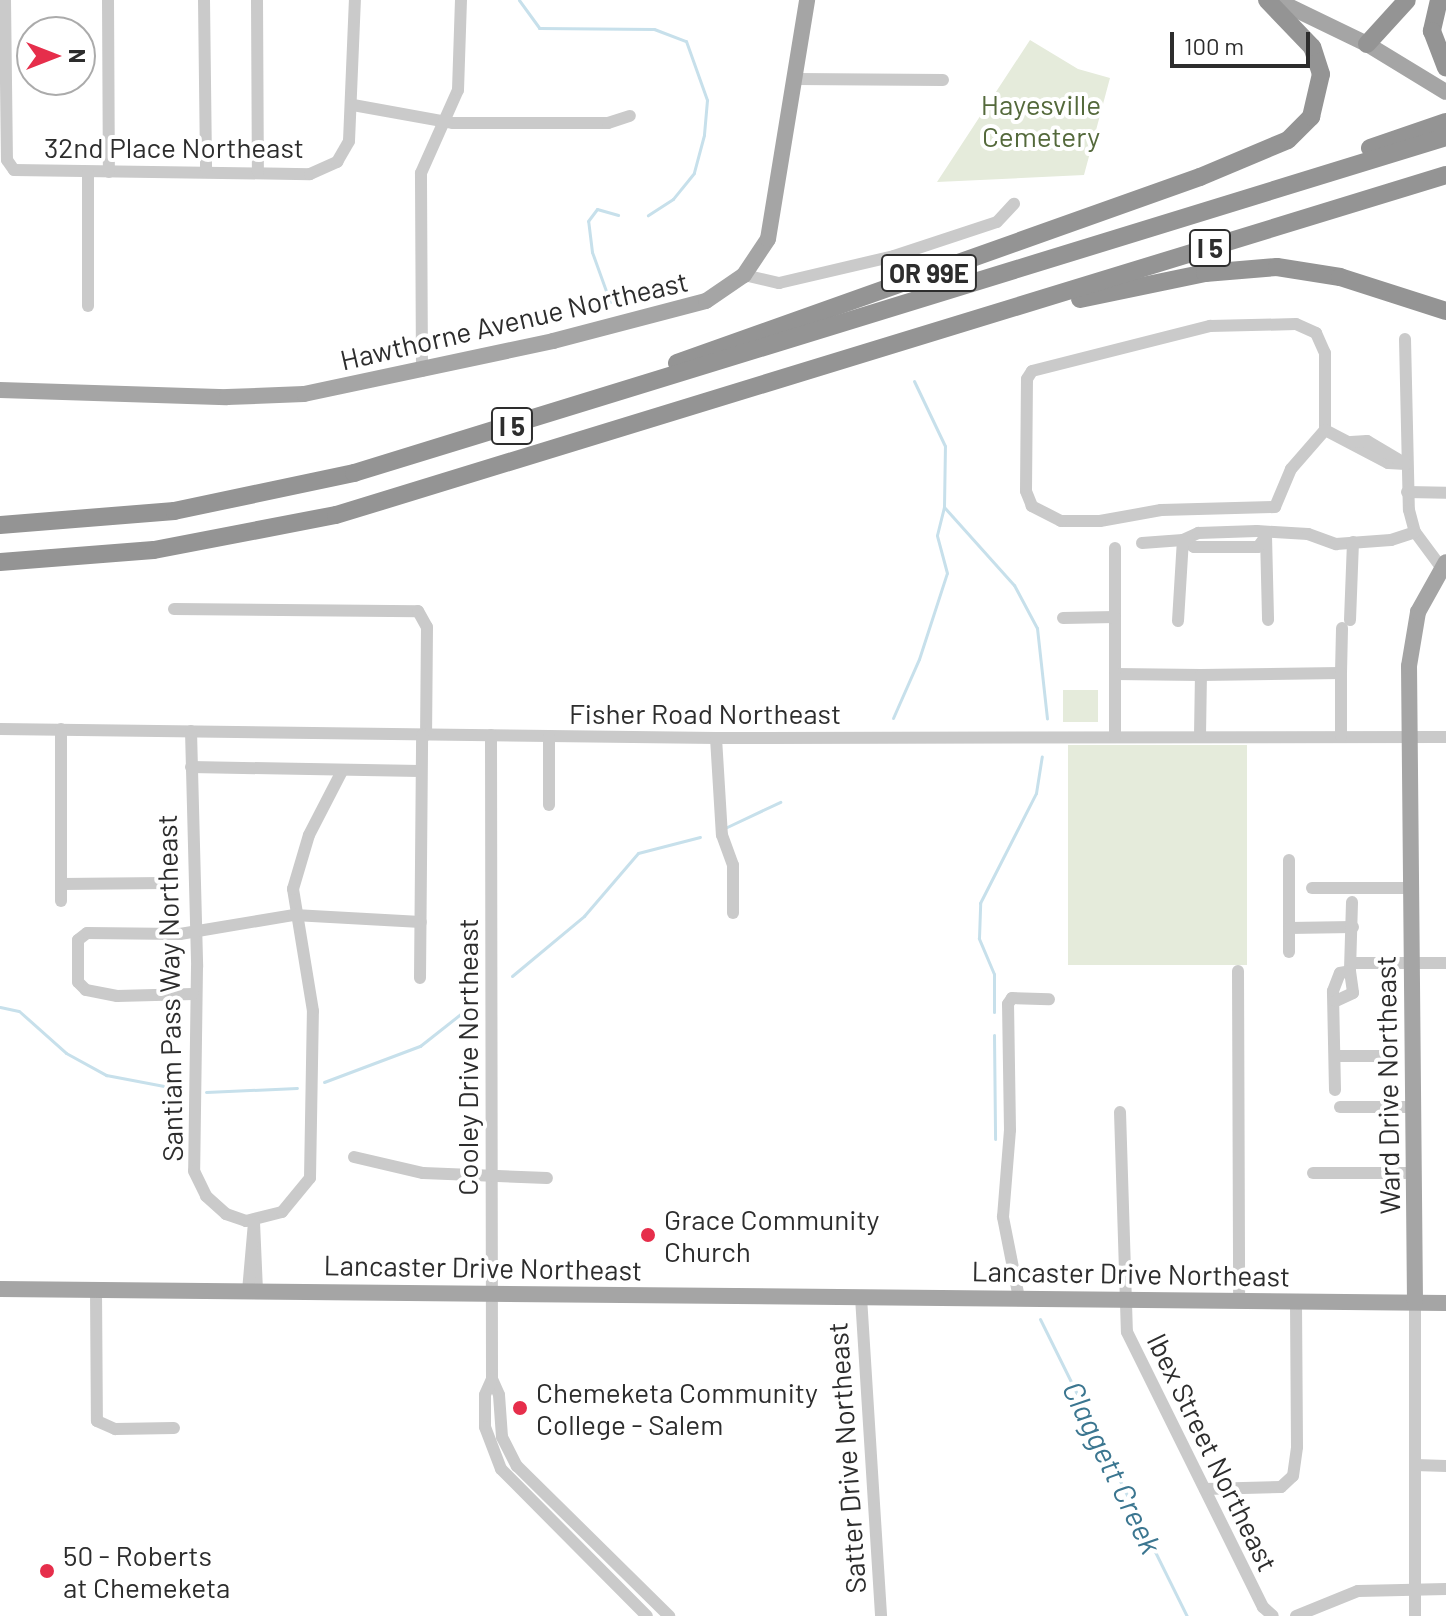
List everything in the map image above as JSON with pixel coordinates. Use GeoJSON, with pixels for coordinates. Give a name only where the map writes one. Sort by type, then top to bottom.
{"type":"FeatureCollection","features":[{"type":"Feature","properties":{"kind":"highway","name":"OR 99E"},"geometry":{"type":"LineString","coordinates":[[407,458],[499,421],[640,376],[1267,151],[1288,140],[1311,117],[1321,74],[1312,47],[1267,0]]}},
{"type":"Feature","properties":{"kind":"highway"},"geometry":{"type":"LineString","coordinates":[[1367,44],[1407,0]]}},
{"type":"Feature","properties":{"kind":"highway"},"geometry":{"type":"LineString","coordinates":[[1439,0],[1432,31],[1446,67]]}},
{"type":"Feature","properties":{"kind":"highway","name":"I 5"},"geometry":{"type":"LineString","coordinates":[[1012,271],[1114,229],[1446,122]]}},
{"type":"Feature","properties":{"kind":"highway","name":"I 5"},"geometry":{"type":"LineString","coordinates":[[0,525],[188,509],[407,458],[1446,137]]}},
{"type":"Feature","properties":{"kind":"highway","name":"I 5"},"geometry":{"type":"LineString","coordinates":[[0,562],[166,549],[336,515],[1446,175]]}},
{"type":"Feature","properties":{"kind":"highway"},"geometry":{"type":"LineString","coordinates":[[975,321],[1205,273],[1261,267],[1340,277],[1446,311]]}},
{"type":"Feature","properties":{"kind":"main road"},"geometry":{"type":"LineString","coordinates":[[744,275],[772,228],[807,0]]}},
{"type":"Feature","properties":{"kind":"main road"},"geometry":{"type":"LineString","coordinates":[[1276,0],[1367,44],[1444,91]]}},
{"type":"Feature","properties":{"kind":"main road","name":"Hawthorne Avenue Northeast"},"geometry":{"type":"LineString","coordinates":[[0,390],[258,397],[323,391],[422,371],[682,309],[716,296],[744,275]]}},
{"type":"Feature","properties":{"kind":"main road","name":"Ward Drive Northeast"},"geometry":{"type":"LineString","coordinates":[[1415,1302],[1410,736],[1412,638],[1418,612],[1443,565]]}},
{"type":"Feature","properties":{"kind":"main road","name":"Lancaster Drive Northeast"},"geometry":{"type":"LineString","coordinates":[[0,1289],[1446,1303]]}},
{"type":"Feature","properties":{"kind":"street","name":"32nd Place Northeast"},"geometry":{"type":"LineString","coordinates":[[5,0],[10,168],[88,172],[310,174],[337,162],[349,141],[353,105]]}},
{"type":"Feature","properties":{"kind":"street"},"geometry":{"type":"LineString","coordinates":[[108,0],[109,172]]}},
{"type":"Feature","properties":{"kind":"street"},"geometry":{"type":"LineString","coordinates":[[204,0],[206,172]]}},
{"type":"Feature","properties":{"kind":"street"},"geometry":{"type":"LineString","coordinates":[[257,0],[258,172]]}},
{"type":"Feature","properties":{"kind":"street"},"geometry":{"type":"LineString","coordinates":[[355,0],[353,105],[442,123],[608,123],[630,116]]}},
{"type":"Feature","properties":{"kind":"street"},"geometry":{"type":"LineString","coordinates":[[422,371],[421,173],[460,78],[461,0]]}},
{"type":"Feature","properties":{"kind":"street"},"geometry":{"type":"LineString","coordinates":[[796,79],[943,80]]}},
{"type":"Feature","properties":{"kind":"street"},"geometry":{"type":"LineString","coordinates":[[88,172],[88,306]]}},
{"type":"Feature","properties":{"kind":"street"},"geometry":{"type":"LineString","coordinates":[[744,275],[779,283],[894,256],[997,222],[1014,204]]}},
{"type":"Feature","properties":{"kind":"street"},"geometry":{"type":"LineString","coordinates":[[1296,324],[1316,333],[1327,368],[1325,430],[1291,469],[1281,502],[1268,509],[1161,510],[1100,521],[1061,521],[1038,513],[1026,491],[1027,379],[1032,371],[1201,328],[1296,324]]}},
{"type":"Feature","properties":{"kind":"street"},"geometry":{"type":"LineString","coordinates":[[1405,339],[1407,492],[1415,532],[1443,565]]}},
{"type":"Feature","properties":{"kind":"street"},"geometry":{"type":"LineString","coordinates":[[1325,430],[1351,442],[1367,441],[1406,464]]}},
{"type":"Feature","properties":{"kind":"street"},"geometry":{"type":"LineString","coordinates":[[1407,492],[1446,493]]}},
{"type":"Feature","properties":{"kind":"street"},"geometry":{"type":"LineString","coordinates":[[1142,543],[1183,540],[1194,547],[1258,547],[1266,536],[1300,533],[1336,544],[1391,540],[1415,532]]}},
{"type":"Feature","properties":{"kind":"street"},"geometry":{"type":"LineString","coordinates":[[1266,536],[1268,620]]}},
{"type":"Feature","properties":{"kind":"street"},"geometry":{"type":"LineString","coordinates":[[1178,621],[1183,540]]}},
{"type":"Feature","properties":{"kind":"street"},"geometry":{"type":"LineString","coordinates":[[1341,736],[1341,673],[1353,542]]}},
{"type":"Feature","properties":{"kind":"street"},"geometry":{"type":"LineString","coordinates":[[1115,548],[1115,737]]}},
{"type":"Feature","properties":{"kind":"street"},"geometry":{"type":"LineString","coordinates":[[174,609],[418,611],[427,627],[425,760],[420,771],[420,978]]}},
{"type":"Feature","properties":{"kind":"street"},"geometry":{"type":"LineString","coordinates":[[1063,618],[1115,617]]}},
{"type":"Feature","properties":{"kind":"street"},"geometry":{"type":"LineString","coordinates":[[1115,674],[1341,673]]}},
{"type":"Feature","properties":{"kind":"street"},"geometry":{"type":"LineString","coordinates":[[1200,736],[1201,675]]}},
{"type":"Feature","properties":{"kind":"street","name":"Fisher Road Northeast"},"geometry":{"type":"LineString","coordinates":[[0,729],[716,738],[1446,737]]}},
{"type":"Feature","properties":{"kind":"street"},"geometry":{"type":"LineString","coordinates":[[61,729],[61,901]]}},
{"type":"Feature","properties":{"kind":"street","name":"Santiam Pass Way Northeast"},"geometry":{"type":"LineString","coordinates":[[191,731],[194,1171],[201,1189],[219,1209],[254,1222]]}},
{"type":"Feature","properties":{"kind":"street","name":"Cooley Drive Northeast"},"geometry":{"type":"LineString","coordinates":[[491,735],[492,1379],[499,1395],[502,1437],[517,1466],[669,1616]]}},
{"type":"Feature","properties":{"kind":"street"},"geometry":{"type":"LineString","coordinates":[[549,736],[549,805]]}},
{"type":"Feature","properties":{"kind":"street"},"geometry":{"type":"LineString","coordinates":[[716,738],[722,828],[733,865],[733,913]]}},
{"type":"Feature","properties":{"kind":"street"},"geometry":{"type":"LineString","coordinates":[[191,767],[420,771]]}},
{"type":"Feature","properties":{"kind":"street"},"geometry":{"type":"LineString","coordinates":[[253,1291],[254,1222],[292,1204],[306,1187],[313,1165],[313,1011],[294,915],[293,889],[300,857],[342,771]]}},
{"type":"Feature","properties":{"kind":"street"},"geometry":{"type":"LineString","coordinates":[[1289,860],[1289,952]]}},
{"type":"Feature","properties":{"kind":"street"},"geometry":{"type":"LineString","coordinates":[[61,884],[165,883]]}},
{"type":"Feature","properties":{"kind":"street"},"geometry":{"type":"LineString","coordinates":[[1312,888],[1411,888]]}},
{"type":"Feature","properties":{"kind":"street"},"geometry":{"type":"LineString","coordinates":[[1335,1090],[1336,1001],[1353,993],[1352,902]]}},
{"type":"Feature","properties":{"kind":"street"},"geometry":{"type":"LineString","coordinates":[[193,994],[117,996],[86,990],[78,982],[78,940],[87,933],[194,932],[294,915],[421,922]]}},
{"type":"Feature","properties":{"kind":"street"},"geometry":{"type":"LineString","coordinates":[[1289,928],[1353,927]]}},
{"type":"Feature","properties":{"kind":"street"},"geometry":{"type":"LineString","coordinates":[[1352,967],[1412,962],[1446,963]]}},
{"type":"Feature","properties":{"kind":"street"},"geometry":{"type":"LineString","coordinates":[[1238,971],[1239,1301]]}},
{"type":"Feature","properties":{"kind":"street"},"geometry":{"type":"LineString","coordinates":[[1019,1298],[1003,1217],[1010,1130],[1008,1004],[1012,998],[1049,999]]}},
{"type":"Feature","properties":{"kind":"street"},"geometry":{"type":"LineString","coordinates":[[1335,1056],[1386,1056]]}},
{"type":"Feature","properties":{"kind":"street"},"geometry":{"type":"LineString","coordinates":[[1340,1107],[1413,1107]]}},
{"type":"Feature","properties":{"kind":"street","name":"Ibex Street Northeast"},"geometry":{"type":"LineString","coordinates":[[1120,1112],[1127,1332],[1263,1607],[1273,1616]]}},
{"type":"Feature","properties":{"kind":"street"},"geometry":{"type":"LineString","coordinates":[[354,1157],[423,1173],[547,1178]]}},
{"type":"Feature","properties":{"kind":"street"},"geometry":{"type":"LineString","coordinates":[[1313,1173],[1414,1173]]}},
{"type":"Feature","properties":{"kind":"street"},"geometry":{"type":"LineString","coordinates":[[96,1290],[97,1421],[115,1429],[174,1428]]}},
{"type":"Feature","properties":{"kind":"street","name":"Satter Drive Northeast"},"geometry":{"type":"LineString","coordinates":[[861,1297],[881,1616]]}},
{"type":"Feature","properties":{"kind":"street"},"geometry":{"type":"LineString","coordinates":[[1205,1489],[1288,1483],[1297,1468],[1296,1301]]}},
{"type":"Feature","properties":{"kind":"street","name":"Ward Drive Northeast"},"geometry":{"type":"LineString","coordinates":[[1415,1302],[1415,1616]]}},
{"type":"Feature","properties":{"kind":"street","name":"Cooley Drive Northeast"},"geometry":{"type":"LineString","coordinates":[[492,1379],[485,1395],[486,1438],[501,1469],[647,1616]]}},
{"type":"Feature","properties":{"kind":"street"},"geometry":{"type":"LineString","coordinates":[[1415,1465],[1446,1466]]}},
{"type":"Feature","properties":{"kind":"street"},"geometry":{"type":"LineString","coordinates":[[1296,1616],[1348,1593],[1446,1589]]}},
{"type":"Feature","properties":{"kind":"green space","name":"Hayesville Cemetery"},"geometry":{"type":"Polygon","coordinates":[[[1030,40],[1078,69],[1110,78],[1084,175],[937,182],[1030,40]]]}},
{"type":"Feature","properties":{"kind":"green space"},"geometry":{"type":"Polygon","coordinates":[[[1063,690],[1098,690],[1098,722],[1063,722],[1063,690]]]}},
{"type":"Feature","properties":{"kind":"green space"},"geometry":{"type":"Polygon","coordinates":[[[1068,745],[1247,745],[1247,965],[1068,965],[1068,745]]]}},
{"type":"Feature","properties":{"kind":"waterway","name":"Claggett Creek"},"geometry":{"type":"LineString","coordinates":[[519,0],[539,28],[654,29],[686,41],[707,100],[704,135],[694,173],[673,199],[648,215]]}},
{"type":"Feature","properties":{"kind":"waterway","name":"Claggett Creek"},"geometry":{"type":"LineString","coordinates":[[610,302],[592,252],[588,221],[597,209],[618,215]]}},
{"type":"Feature","properties":{"kind":"waterway","name":"Claggett Creek"},"geometry":{"type":"LineString","coordinates":[[893,718],[919,659],[947,573],[937,535],[944,507],[945,446],[914,381]]}},
{"type":"Feature","properties":{"kind":"waterway","name":"Claggett Creek"},"geometry":{"type":"LineString","coordinates":[[944,507],[1014,585],[1037,628],[1047,718]]}},
{"type":"Feature","properties":{"kind":"waterway","name":"Claggett Creek"},"geometry":{"type":"LineString","coordinates":[[994,1012],[994,974],[979,938],[980,903],[1036,793],[1042,756]]}},
{"type":"Feature","properties":{"kind":"waterway","name":"Claggett Creek"},"geometry":{"type":"LineString","coordinates":[[727,827],[780,802]]}},
{"type":"Feature","properties":{"kind":"waterway","name":"Claggett Creek"},"geometry":{"type":"LineString","coordinates":[[512,976],[584,916],[638,853],[700,837]]}},
{"type":"Feature","properties":{"kind":"waterway","name":"Claggett Creek"},"geometry":{"type":"LineString","coordinates":[[324,1082],[420,1046],[477,1001]]}},
{"type":"Feature","properties":{"kind":"waterway","name":"Claggett Creek"},"geometry":{"type":"LineString","coordinates":[[0,1007],[19,1011],[66,1053],[106,1075],[180,1089]]}},
{"type":"Feature","properties":{"kind":"waterway","name":"Claggett Creek"},"geometry":{"type":"LineString","coordinates":[[994,1035],[995,1139]]}},
{"type":"Feature","properties":{"kind":"waterway","name":"Claggett Creek"},"geometry":{"type":"LineString","coordinates":[[206,1092],[297,1088]]}},
{"type":"Feature","properties":{"kind":"waterway","name":"Claggett Creek"},"geometry":{"type":"LineString","coordinates":[[1040,1319],[1187,1616]]}},
{"type":"Feature","properties":{"kind":"place","name":"Grace Community Church"},"geometry":{"type":"Point","coordinates":[648,1235]}},
{"type":"Feature","properties":{"kind":"place","name":"Chemeketa Community College - Salem"},"geometry":{"type":"Point","coordinates":[520,1408]}},
{"type":"Feature","properties":{"kind":"place","name":"50 - Roberts at Chemeketa"},"geometry":{"type":"Point","coordinates":[47,1571]}}]}
